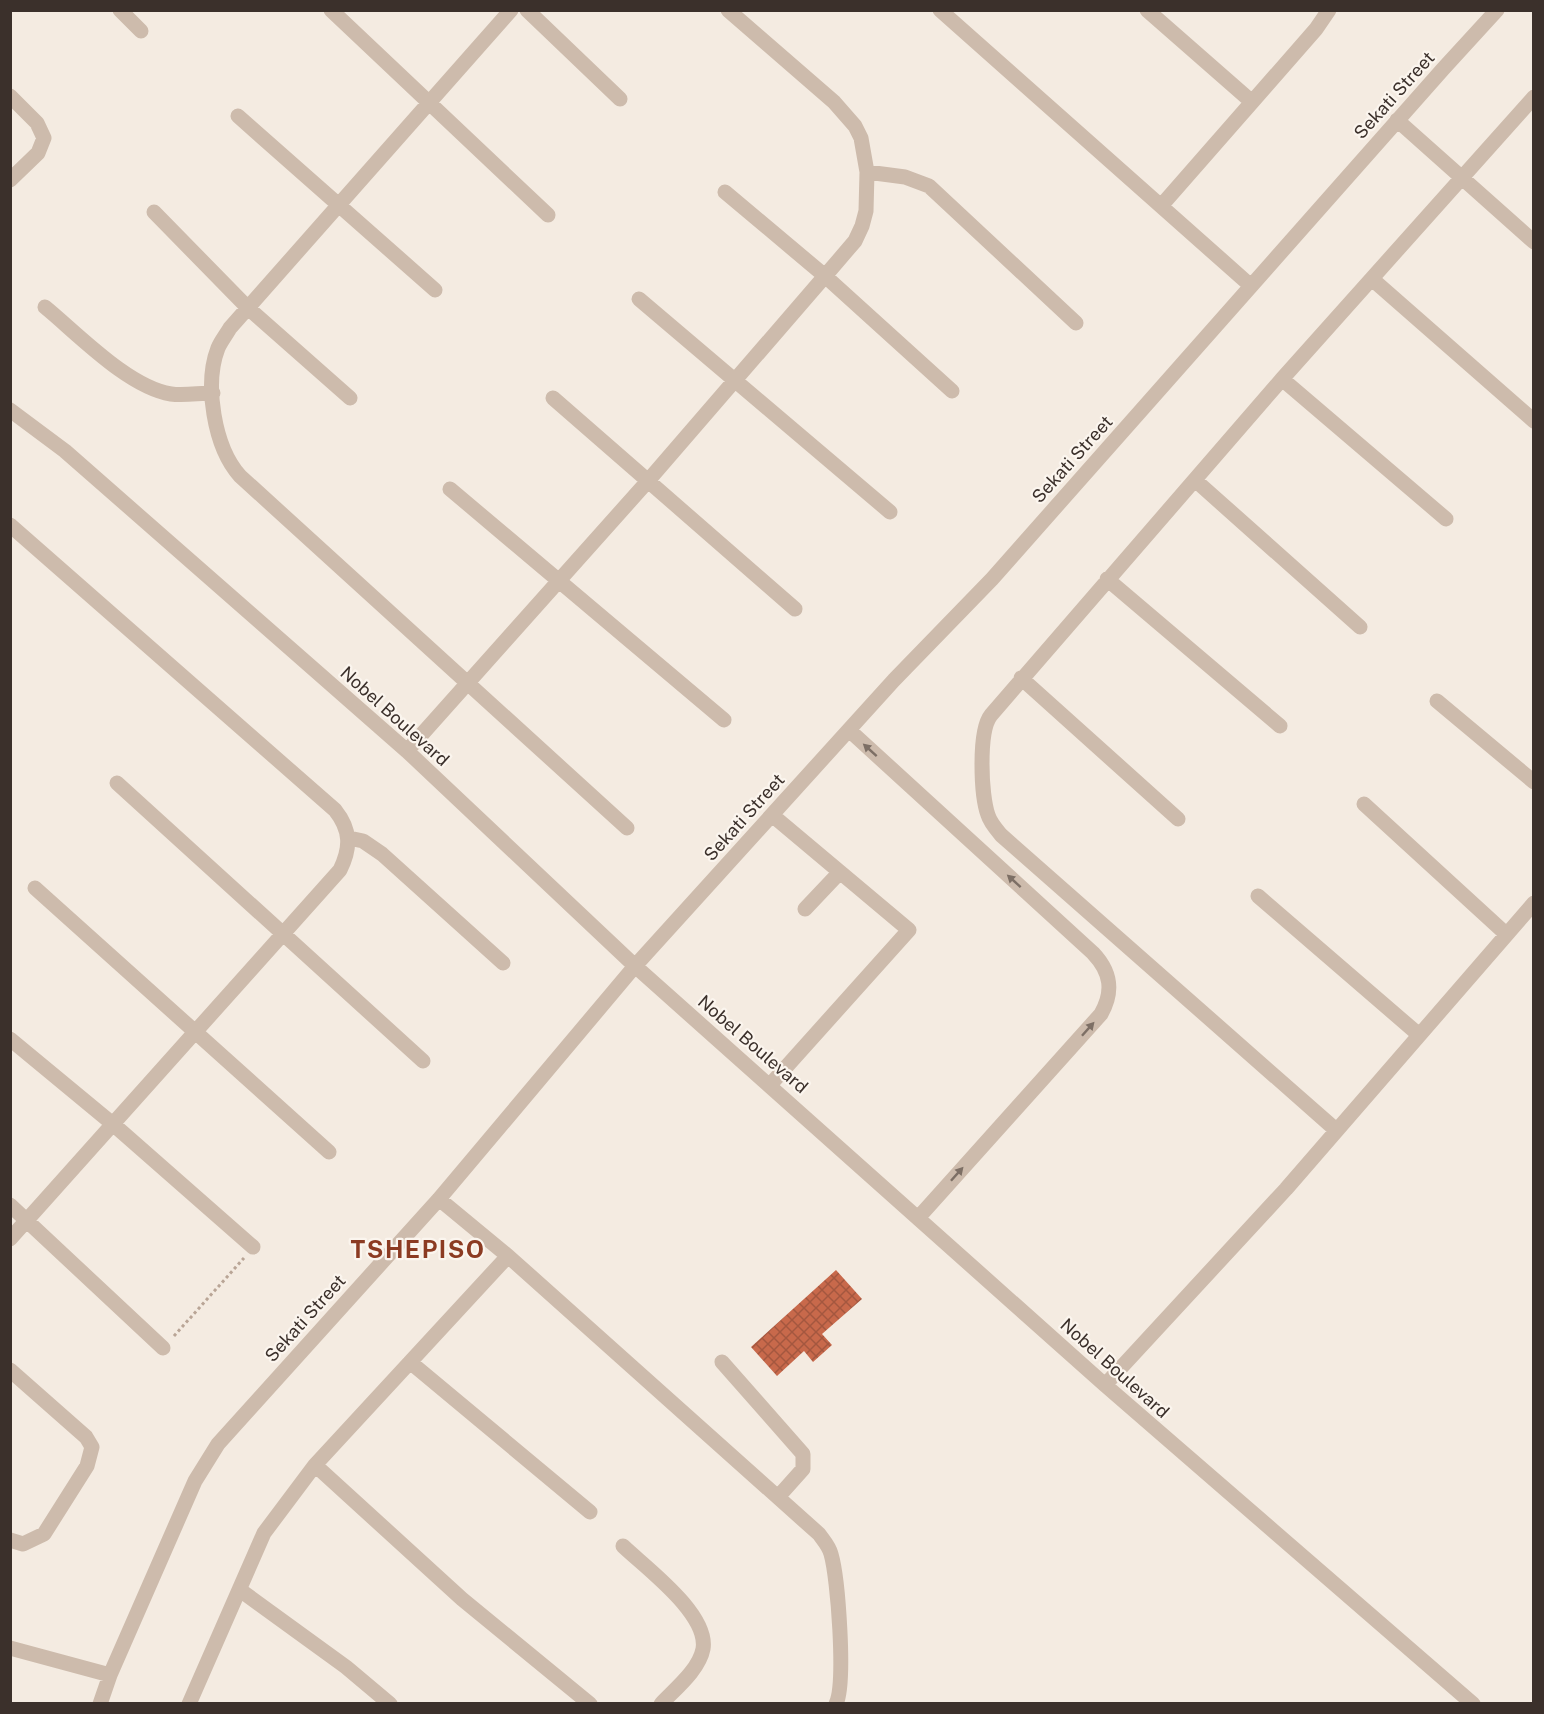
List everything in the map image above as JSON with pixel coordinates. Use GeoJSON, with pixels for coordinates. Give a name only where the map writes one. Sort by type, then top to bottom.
{"type":"FeatureCollection","features":[{"type":"Feature","properties":{"kind":"street"},"geometry":{"type":"LineString","coordinates":[[120,10],[141,31]]}},
{"type":"Feature","properties":{"kind":"street"},"geometry":{"type":"LineString","coordinates":[[331,10],[548,215]]}},
{"type":"Feature","properties":{"kind":"street"},"geometry":{"type":"LineString","coordinates":[[511,10],[248,308],[218,347],[213,365],[213,393],[220,442],[231,466],[627,828]]}},
{"type":"Feature","properties":{"kind":"street"},"geometry":{"type":"LineString","coordinates":[[527,10],[620,99]]}},
{"type":"Feature","properties":{"kind":"street"},"geometry":{"type":"LineString","coordinates":[[407,751],[647,482],[855,241],[862,226],[866,211],[867,172],[861,138],[845,114],[728,10]]}},
{"type":"Feature","properties":{"kind":"street"},"geometry":{"type":"LineString","coordinates":[[940,10],[1251,286]]}},
{"type":"Feature","properties":{"kind":"street"},"geometry":{"type":"LineString","coordinates":[[1161,206],[1316,29],[1329,10]]}},
{"type":"Feature","properties":{"kind":"street","name":"Sekati Street"},"geometry":{"type":"LineString","coordinates":[[100,1704],[110,1675],[205,1463],[218,1444],[439,1199],[635,966],[849,730],[992,579],[1497,10]]}},
{"type":"Feature","properties":{"kind":"street"},"geometry":{"type":"LineString","coordinates":[[1147,11],[1252,102]]}},
{"type":"Feature","properties":{"kind":"street"},"geometry":{"type":"LineString","coordinates":[[10,96],[37,123],[44,138],[38,153],[10,180]]}},
{"type":"Feature","properties":{"kind":"street"},"geometry":{"type":"LineString","coordinates":[[1336,1130],[1147,966],[994,826],[988,816],[986,801],[983,729],[990,714],[1107,579],[1533,97]]}},
{"type":"Feature","properties":{"kind":"street"},"geometry":{"type":"LineString","coordinates":[[238,116],[435,290]]}},
{"type":"Feature","properties":{"kind":"street"},"geometry":{"type":"LineString","coordinates":[[1397,120],[1533,242]]}},
{"type":"Feature","properties":{"kind":"street"},"geometry":{"type":"LineString","coordinates":[[867,172],[905,177],[929,186],[1076,323]]}},
{"type":"Feature","properties":{"kind":"street"},"geometry":{"type":"LineString","coordinates":[[725,192],[825,276],[952,391]]}},
{"type":"Feature","properties":{"kind":"street"},"geometry":{"type":"LineString","coordinates":[[154,212],[248,308],[350,398]]}},
{"type":"Feature","properties":{"kind":"street"},"geometry":{"type":"LineString","coordinates":[[1372,279],[1533,421]]}},
{"type":"Feature","properties":{"kind":"street"},"geometry":{"type":"LineString","coordinates":[[639,298],[890,512]]}},
{"type":"Feature","properties":{"kind":"street"},"geometry":{"type":"LineString","coordinates":[[45,307],[127,374],[149,386],[171,394],[213,393]]}},
{"type":"Feature","properties":{"kind":"street"},"geometry":{"type":"LineString","coordinates":[[1282,379],[1446,519]]}},
{"type":"Feature","properties":{"kind":"street"},"geometry":{"type":"LineString","coordinates":[[552,398],[795,609]]}},
{"type":"Feature","properties":{"kind":"street","name":"Nobel Boulevard"},"geometry":{"type":"LineString","coordinates":[[10,410],[65,451],[407,751],[635,966],[770,1084],[1105,1386],[1473,1704]]}},
{"type":"Feature","properties":{"kind":"street"},"geometry":{"type":"LineString","coordinates":[[1195,480],[1360,627]]}},
{"type":"Feature","properties":{"kind":"street"},"geometry":{"type":"LineString","coordinates":[[450,489],[558,583],[724,720]]}},
{"type":"Feature","properties":{"kind":"street"},"geometry":{"type":"LineString","coordinates":[[10,525],[335,810],[342,819],[349,838],[348,852],[340,870],[10,1239]]}},
{"type":"Feature","properties":{"kind":"street"},"geometry":{"type":"LineString","coordinates":[[1107,579],[1280,726]]}},
{"type":"Feature","properties":{"kind":"street"},"geometry":{"type":"LineString","coordinates":[[1021,678],[1178,819]]}},
{"type":"Feature","properties":{"kind":"street"},"geometry":{"type":"LineString","coordinates":[[1437,700],[1533,782]]}},
{"type":"Feature","properties":{"kind":"street"},"geometry":{"type":"LineString","coordinates":[[849,730],[1093,953],[1104,965],[1111,988],[1108,1001],[1101,1014],[918,1218]]}},
{"type":"Feature","properties":{"kind":"street"},"geometry":{"type":"LineString","coordinates":[[117,783],[423,1061]]}},
{"type":"Feature","properties":{"kind":"street"},"geometry":{"type":"LineString","coordinates":[[1364,804],[1506,934]]}},
{"type":"Feature","properties":{"kind":"street"},"geometry":{"type":"LineString","coordinates":[[770,1084],[909,930],[772,815]]}},
{"type":"Feature","properties":{"kind":"street"},"geometry":{"type":"LineString","coordinates":[[349,838],[363,841],[382,854],[503,963]]}},
{"type":"Feature","properties":{"kind":"street"},"geometry":{"type":"LineString","coordinates":[[805,909],[840,872]]}},
{"type":"Feature","properties":{"kind":"street"},"geometry":{"type":"LineString","coordinates":[[34,888],[196,1030],[329,1152]]}},
{"type":"Feature","properties":{"kind":"street"},"geometry":{"type":"LineString","coordinates":[[1258,896],[1418,1034]]}},
{"type":"Feature","properties":{"kind":"street"},"geometry":{"type":"LineString","coordinates":[[1105,1386],[1286,1189],[1533,903]]}},
{"type":"Feature","properties":{"kind":"street"},"geometry":{"type":"LineString","coordinates":[[10,1039],[114,1125],[253,1247]]}},
{"type":"Feature","properties":{"kind":"street"},"geometry":{"type":"LineString","coordinates":[[439,1199],[508,1256],[819,1534],[831,1554],[842,1684],[837,1704]]}},
{"type":"Feature","properties":{"kind":"street"},"geometry":{"type":"LineString","coordinates":[[10,1205],[163,1348]]}},
{"type":"Feature","properties":{"kind":"street"},"geometry":{"type":"LineString","coordinates":[[189,1704],[264,1533],[315,1465],[508,1256]]}},
{"type":"Feature","properties":{"kind":"street"},"geometry":{"type":"LineString","coordinates":[[410,1362],[590,1512]]}},
{"type":"Feature","properties":{"kind":"street"},"geometry":{"type":"LineString","coordinates":[[722,1362],[803,1454],[803,1469],[778,1497]]}},
{"type":"Feature","properties":{"kind":"street"},"geometry":{"type":"LineString","coordinates":[[10,1370],[86,1437],[92,1447],[87,1466],[44,1534],[23,1544],[10,1540]]}},
{"type":"Feature","properties":{"kind":"street"},"geometry":{"type":"LineString","coordinates":[[315,1465],[462,1599],[590,1704]]}},
{"type":"Feature","properties":{"kind":"street"},"geometry":{"type":"LineString","coordinates":[[623,1546],[681,1600],[698,1624],[703,1636],[703,1649],[698,1662],[661,1704]]}},
{"type":"Feature","properties":{"kind":"street"},"geometry":{"type":"LineString","coordinates":[[240,1590],[346,1667],[390,1704]]}},
{"type":"Feature","properties":{"kind":"street"},"geometry":{"type":"LineString","coordinates":[[10,1648],[110,1675]]}},
{"type":"Feature","properties":{"kind":"path"},"geometry":{"type":"LineString","coordinates":[[163,1348],[253,1247]]}},
{"type":"Feature","properties":{"kind":"building"},"geometry":{"type":"Polygon","coordinates":[[[836,1270],[862,1299],[822,1334],[832,1345],[813,1362],[804,1351],[777,1376],[751,1347],[836,1270]]]}},
{"type":"Feature","properties":{"kind":"district","name":"TSHEPISO"},"geometry":{"type":"Point","coordinates":[418,1249]}}]}
